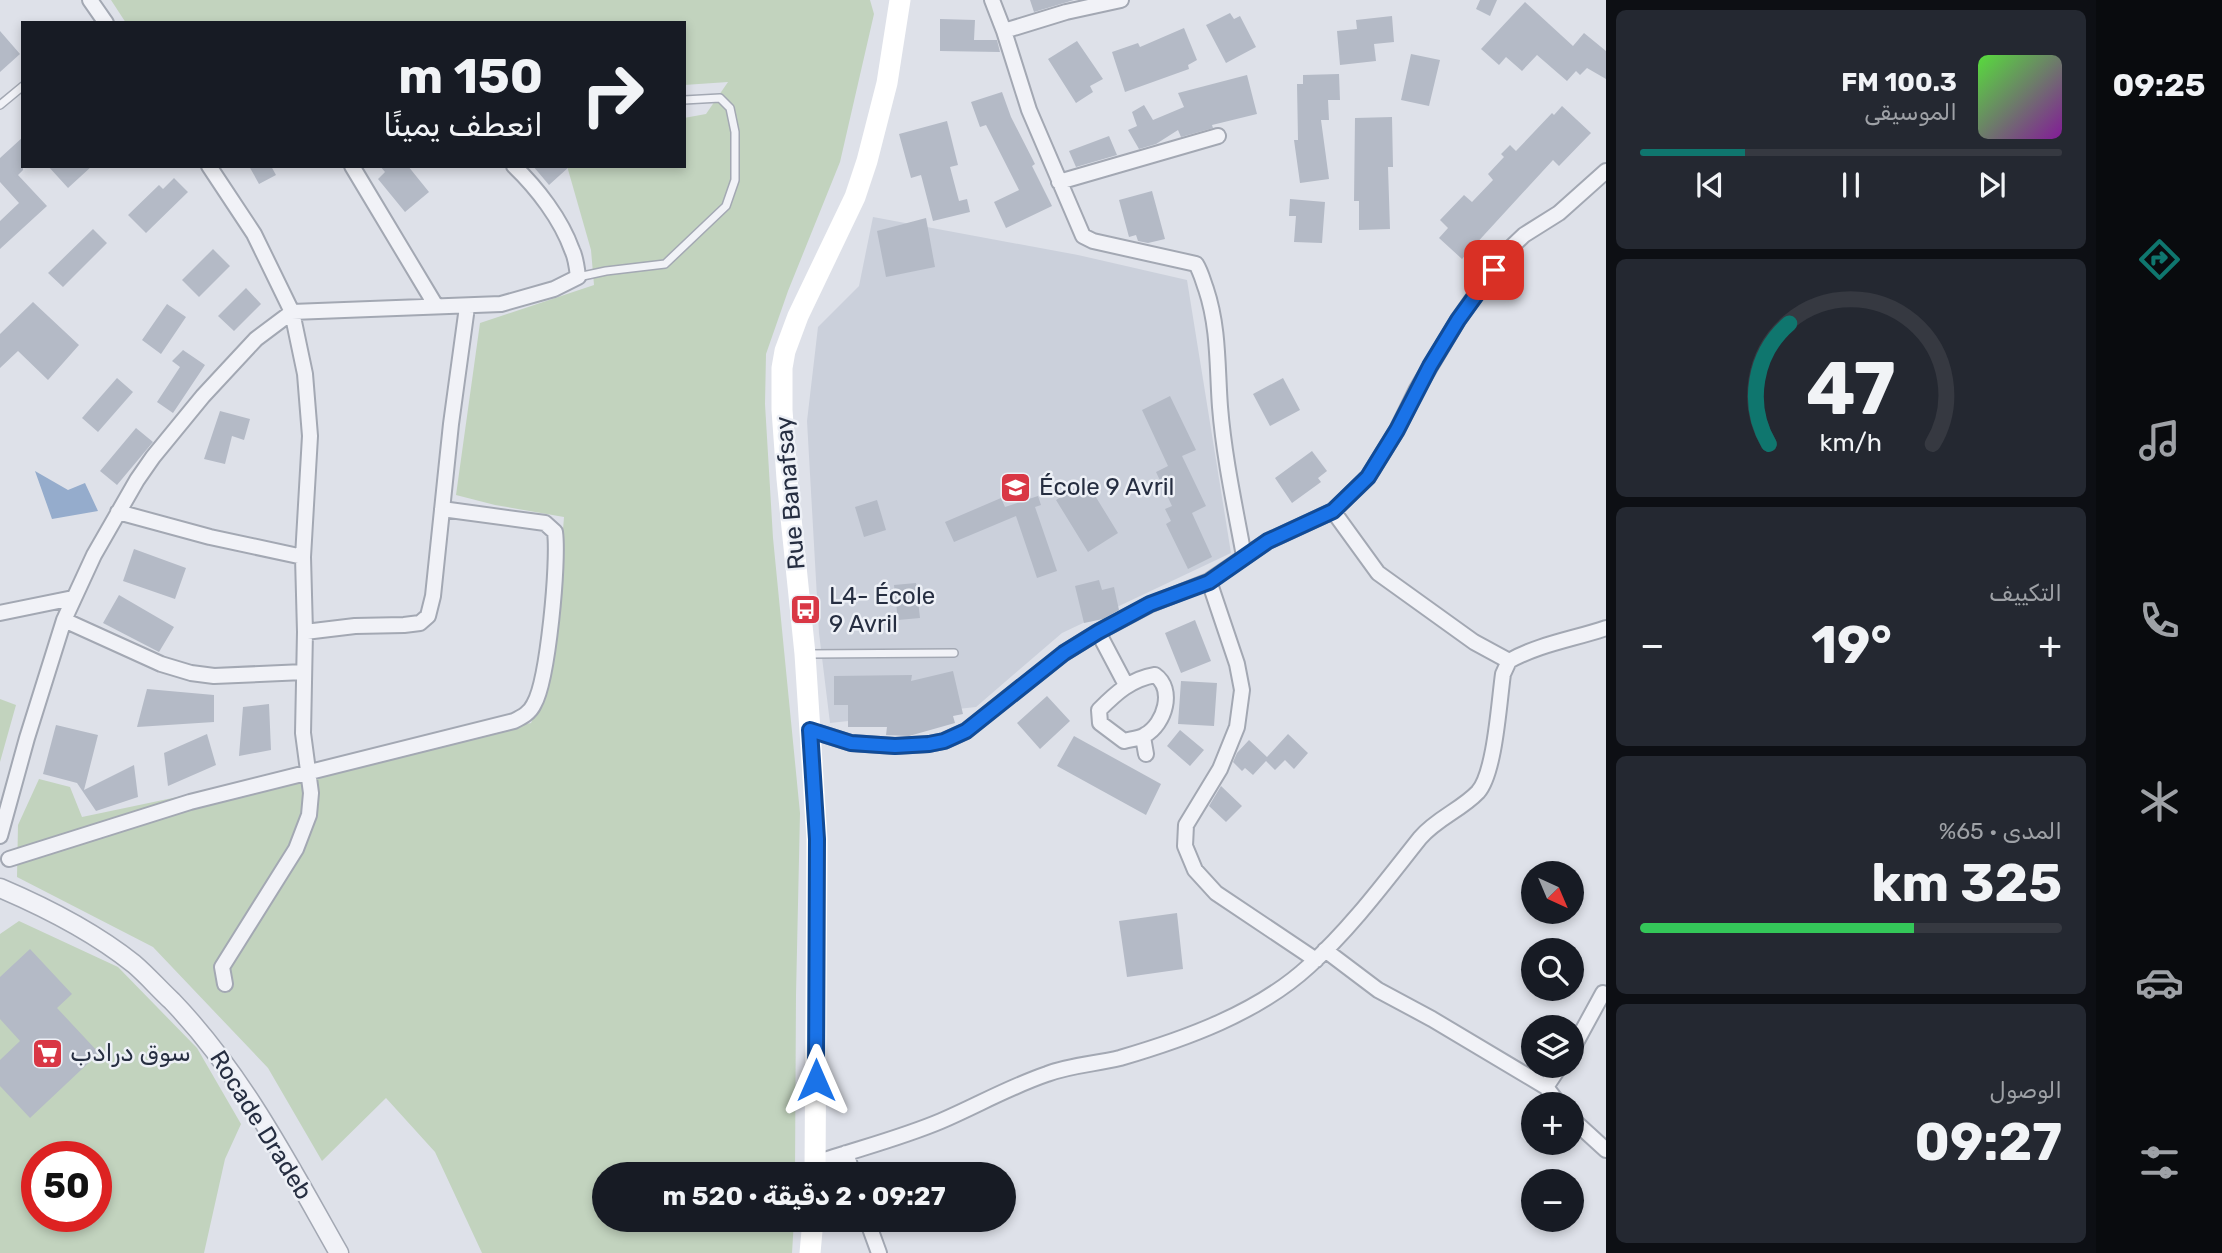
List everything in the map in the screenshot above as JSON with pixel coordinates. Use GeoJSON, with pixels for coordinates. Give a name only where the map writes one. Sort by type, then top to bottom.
{"type":"FeatureCollection","features":[{"type":"Feature","properties":{"kind":"main road","name":"Rue Banafsay"},"geometry":{"type":"LineString","coordinates":[[815,1162],[817,839],[805,654],[787,479],[782,368],[798,316],[855,197],[867,161],[887,83],[900,0]]}},
{"type":"Feature","properties":{"kind":"main road"},"geometry":{"type":"LineString","coordinates":[[810,1253],[812,1232]]}},
{"type":"Feature","properties":{"kind":"street"},"geometry":{"type":"LineString","coordinates":[[90,0],[102,21]]}},
{"type":"Feature","properties":{"kind":"street"},"geometry":{"type":"LineString","coordinates":[[992,0],[1029,110],[1079,229],[1086,238],[1190,263],[1199,268],[1214,313],[1220,406],[1228,471],[1244,556]]}},
{"type":"Feature","properties":{"kind":"street"},"geometry":{"type":"LineString","coordinates":[[1004,30],[1121,0]]}},
{"type":"Feature","properties":{"kind":"street"},"geometry":{"type":"LineString","coordinates":[[1059,182],[1218,136]]}},
{"type":"Feature","properties":{"kind":"street"},"geometry":{"type":"LineString","coordinates":[[210,168],[254,234],[292,312],[304,374],[310,436],[303,557],[303,733],[311,793],[309,815],[296,849],[222,967],[226,984]]}},
{"type":"Feature","properties":{"kind":"street"},"geometry":{"type":"LineString","coordinates":[[353,168],[436,306]]}},
{"type":"Feature","properties":{"kind":"street"},"geometry":{"type":"LineString","coordinates":[[0,836],[27,738],[73,598],[118,512],[153,457],[203,396],[256,339],[292,312],[467,307],[519,300],[554,289],[578,277],[573,252],[554,216],[516,168]]}},
{"type":"Feature","properties":{"kind":"street"},"geometry":{"type":"LineString","coordinates":[[810,730],[851,743],[895,746],[944,741],[966,731],[1064,653],[1098,632],[1150,604],[1209,582],[1268,541],[1333,511],[1368,477],[1458,320],[1505,253],[1524,235],[1568,206],[1606,170]]}},
{"type":"Feature","properties":{"kind":"street"},"geometry":{"type":"LineString","coordinates":[[305,632],[355,626],[404,625],[424,621],[428,616],[433,596],[451,424],[467,307]]}},
{"type":"Feature","properties":{"kind":"street"},"geometry":{"type":"LineString","coordinates":[[9,859],[190,802],[514,721],[524,716],[534,705],[542,676],[552,606],[555,532],[545,523],[442,509]]}},
{"type":"Feature","properties":{"kind":"street"},"geometry":{"type":"LineString","coordinates":[[1333,511],[1378,573],[1474,642],[1509,661]]}},
{"type":"Feature","properties":{"kind":"street"},"geometry":{"type":"LineString","coordinates":[[118,512],[210,537],[303,557]]}},
{"type":"Feature","properties":{"kind":"street"},"geometry":{"type":"LineString","coordinates":[[1209,582],[1237,664],[1242,690],[1237,727],[1220,769],[1186,825],[1185,846],[1195,870],[1216,892],[1546,1087],[1550,1092]]}},
{"type":"Feature","properties":{"kind":"street"},"geometry":{"type":"LineString","coordinates":[[0,613],[73,598]]}},
{"type":"Feature","properties":{"kind":"street"},"geometry":{"type":"LineString","coordinates":[[64,620],[161,664],[191,673],[214,676],[304,672]]}},
{"type":"Feature","properties":{"kind":"street"},"geometry":{"type":"LineString","coordinates":[[829,1162],[846,1153],[940,1122],[1011,1086],[1045,1074],[1119,1058],[1219,1023],[1267,998],[1321,955],[1389,880],[1436,822],[1480,790],[1486,780],[1503,674],[1509,661],[1538,648],[1606,628]]}},
{"type":"Feature","properties":{"kind":"street"},"geometry":{"type":"LineString","coordinates":[[1098,632],[1126,685]]}},
{"type":"Feature","properties":{"kind":"street"},"geometry":{"type":"LineString","coordinates":[[1155,675],[1165,685],[1167,695],[1161,717],[1151,731],[1143,737],[1124,741],[1100,723],[1099,710],[1126,685],[1155,675]]}},
{"type":"Feature","properties":{"kind":"street"},"geometry":{"type":"LineString","coordinates":[[1143,737],[1146,754]]}},
{"type":"Feature","properties":{"kind":"street","name":"Rocade Dradeb"},"geometry":{"type":"LineString","coordinates":[[0,888],[62,918],[124,957],[142,971],[188,1018],[221,1057],[262,1117],[339,1253]]}},
{"type":"Feature","properties":{"kind":"street"},"geometry":{"type":"LineString","coordinates":[[1584,1028],[1603,993]]}},
{"type":"Feature","properties":{"kind":"street"},"geometry":{"type":"LineString","coordinates":[[1546,1087],[1552,1078]]}},
{"type":"Feature","properties":{"kind":"street"},"geometry":{"type":"LineString","coordinates":[[1584,1130],[1606,1150]]}},
{"type":"Feature","properties":{"kind":"street"},"geometry":{"type":"LineString","coordinates":[[846,1153],[849,1162]]}},
{"type":"Feature","properties":{"kind":"street"},"geometry":{"type":"LineString","coordinates":[[871,1232],[879,1253]]}},
{"type":"Feature","properties":{"kind":"lane"},"geometry":{"type":"LineString","coordinates":[[0,105],[21,88]]}},
{"type":"Feature","properties":{"kind":"lane"},"geometry":{"type":"LineString","coordinates":[[578,277],[666,264],[726,206],[736,180],[736,132],[730,108],[720,98],[686,100]]}},
{"type":"Feature","properties":{"kind":"lane"},"geometry":{"type":"LineString","coordinates":[[805,654],[954,653]]}},
{"type":"Feature","properties":{"kind":"shaded area","name":"École 9 Avril"},"geometry":{"type":"Polygon","coordinates":[[[873,217],[1078,255],[1187,280],[1231,553],[1062,633],[976,707],[830,723],[819,633],[807,421],[818,327],[859,286],[873,217]]]}},
{"type":"Feature","properties":{"kind":"green space"},"geometry":{"type":"Polygon","coordinates":[[[111,0],[870,0],[874,14],[840,162],[788,291],[766,354],[765,404],[773,538],[800,813],[795,1162],[592,1162],[592,1232],[793,1232],[792,1253],[482,1253],[435,1152],[386,1098],[322,1161],[268,1068],[153,947],[17,877],[18,825],[39,779],[70,787],[82,817],[531,723],[552,673],[564,517],[456,495],[480,323],[594,285],[591,250],[568,168],[686,168],[686,118],[706,114],[728,82],[686,85],[686,21],[125,21],[111,0]]]}},
{"type":"Feature","properties":{"kind":"green space"},"geometry":{"type":"Polygon","coordinates":[[[0,699],[16,705],[0,762],[0,699]]]}},
{"type":"Feature","properties":{"kind":"green space"},"geometry":{"type":"Polygon","coordinates":[[[19,921],[118,967],[197,1048],[241,1124],[225,1159],[204,1253],[0,1253],[0,934],[19,921]]]}},
{"type":"Feature","properties":{"kind":"water"},"geometry":{"type":"Polygon","coordinates":[[[35,471],[68,490],[85,483],[98,511],[52,519],[35,471]]]}},
{"type":"Feature","properties":{"kind":"building"},"geometry":{"type":"Polygon","coordinates":[[[1030,0],[1074,0],[1034,12],[1030,0]]]}},
{"type":"Feature","properties":{"kind":"building"},"geometry":{"type":"Polygon","coordinates":[[[1480,0],[1497,0],[1490,16],[1476,9],[1480,0]]]}},
{"type":"Feature","properties":{"kind":"building"},"geometry":{"type":"Polygon","coordinates":[[[1525,2],[1573,46],[1584,33],[1606,51],[1606,79],[1587,68],[1580,75],[1576,71],[1567,81],[1537,55],[1522,71],[1506,57],[1499,65],[1481,49],[1525,2]]]}},
{"type":"Feature","properties":{"kind":"building"},"geometry":{"type":"Polygon","coordinates":[[[1230,13],[1234,19],[1240,16],[1256,47],[1226,63],[1206,25],[1230,13]]]}},
{"type":"Feature","properties":{"kind":"building"},"geometry":{"type":"Polygon","coordinates":[[[1392,16],[1394,42],[1374,44],[1376,61],[1340,65],[1337,31],[1357,29],[1356,20],[1392,16]]]}},
{"type":"Feature","properties":{"kind":"building"},"geometry":{"type":"Polygon","coordinates":[[[940,19],[975,20],[974,40],[997,40],[1000,52],[940,51],[940,19]]]}},
{"type":"Feature","properties":{"kind":"building"},"geometry":{"type":"Polygon","coordinates":[[[1184,28],[1197,60],[1188,65],[1189,69],[1125,92],[1112,52],[1138,43],[1140,47],[1184,28]]]}},
{"type":"Feature","properties":{"kind":"building"},"geometry":{"type":"Polygon","coordinates":[[[0,31],[20,54],[0,72],[0,31]]]}},
{"type":"Feature","properties":{"kind":"building"},"geometry":{"type":"Polygon","coordinates":[[[1077,41],[1103,79],[1090,86],[1093,92],[1076,103],[1048,59],[1077,41]]]}},
{"type":"Feature","properties":{"kind":"building"},"geometry":{"type":"Polygon","coordinates":[[[1411,54],[1440,60],[1429,106],[1401,100],[1411,54]]]}},
{"type":"Feature","properties":{"kind":"building"},"geometry":{"type":"Polygon","coordinates":[[[1339,74],[1340,100],[1328,100],[1329,120],[1321,120],[1329,179],[1300,183],[1294,140],[1298,140],[1297,84],[1303,84],[1303,75],[1339,74]]]}},
{"type":"Feature","properties":{"kind":"building"},"geometry":{"type":"Polygon","coordinates":[[[1247,75],[1257,114],[1212,125],[1213,128],[1181,137],[1178,130],[1156,144],[1139,149],[1128,130],[1137,126],[1132,112],[1144,105],[1153,120],[1184,107],[1178,93],[1247,75]]]}},
{"type":"Feature","properties":{"kind":"building"},"geometry":{"type":"Polygon","coordinates":[[[1002,92],[1011,117],[1035,164],[1032,166],[1052,206],[1006,228],[994,202],[1019,190],[986,125],[980,127],[971,102],[1002,92]]]}},
{"type":"Feature","properties":{"kind":"building"},"geometry":{"type":"Polygon","coordinates":[[[1562,106],[1591,133],[1559,166],[1553,160],[1462,259],[1439,238],[1448,228],[1440,220],[1464,195],[1472,202],[1493,180],[1488,174],[1504,157],[1501,154],[1510,145],[1516,151],[1562,106]]]}},
{"type":"Feature","properties":{"kind":"building"},"geometry":{"type":"Polygon","coordinates":[[[1392,117],[1393,167],[1388,167],[1390,229],[1359,230],[1359,201],[1354,201],[1355,118],[1392,117]]]}},
{"type":"Feature","properties":{"kind":"building"},"geometry":{"type":"Polygon","coordinates":[[[947,121],[958,165],[950,167],[959,201],[967,199],[970,212],[933,221],[921,175],[911,178],[899,134],[947,121]]]}},
{"type":"Feature","properties":{"kind":"building"},"geometry":{"type":"Polygon","coordinates":[[[1109,136],[1117,155],[1076,167],[1069,151],[1109,136]]]}},
{"type":"Feature","properties":{"kind":"building"},"geometry":{"type":"Polygon","coordinates":[[[21,139],[23,170],[18,175],[47,206],[0,249],[0,221],[19,203],[0,182],[0,158],[21,139]]]}},
{"type":"Feature","properties":{"kind":"building"},"geometry":{"type":"Polygon","coordinates":[[[50,168],[90,168],[68,188],[50,168]]]}},
{"type":"Feature","properties":{"kind":"building"},"geometry":{"type":"Polygon","coordinates":[[[250,168],[272,168],[276,175],[259,184],[250,168]]]}},
{"type":"Feature","properties":{"kind":"building"},"geometry":{"type":"Polygon","coordinates":[[[382,168],[410,168],[429,192],[405,212],[378,179],[385,172],[382,168]]]}},
{"type":"Feature","properties":{"kind":"building"},"geometry":{"type":"Polygon","coordinates":[[[535,168],[568,168],[549,185],[535,168]]]}},
{"type":"Feature","properties":{"kind":"building"},"geometry":{"type":"Polygon","coordinates":[[[174,178],[188,192],[146,233],[128,215],[159,185],[163,189],[174,178]]]}},
{"type":"Feature","properties":{"kind":"building"},"geometry":{"type":"Polygon","coordinates":[[[1152,191],[1165,239],[1148,243],[1138,241],[1136,235],[1129,237],[1119,200],[1152,191]]]}},
{"type":"Feature","properties":{"kind":"building"},"geometry":{"type":"Polygon","coordinates":[[[1290,199],[1325,202],[1322,243],[1294,242],[1296,216],[1289,216],[1290,199]]]}},
{"type":"Feature","properties":{"kind":"building"},"geometry":{"type":"Polygon","coordinates":[[[926,218],[935,267],[886,277],[877,231],[926,218]]]}},
{"type":"Feature","properties":{"kind":"building"},"geometry":{"type":"Polygon","coordinates":[[[93,229],[107,243],[63,287],[48,273],[93,229]]]}},
{"type":"Feature","properties":{"kind":"building"},"geometry":{"type":"Polygon","coordinates":[[[213,249],[230,266],[199,297],[182,280],[213,249]]]}},
{"type":"Feature","properties":{"kind":"building"},"geometry":{"type":"Polygon","coordinates":[[[246,288],[261,304],[234,331],[218,316],[246,288]]]}},
{"type":"Feature","properties":{"kind":"building"},"geometry":{"type":"Polygon","coordinates":[[[33,302],[79,345],[48,380],[18,351],[0,368],[0,334],[33,302]]]}},
{"type":"Feature","properties":{"kind":"building"},"geometry":{"type":"Polygon","coordinates":[[[167,304],[186,317],[161,354],[142,340],[167,304]]]}},
{"type":"Feature","properties":{"kind":"building"},"geometry":{"type":"Polygon","coordinates":[[[183,350],[205,365],[173,413],[157,402],[180,367],[172,361],[183,350]]]}},
{"type":"Feature","properties":{"kind":"building"},"geometry":{"type":"Polygon","coordinates":[[[117,378],[133,392],[98,432],[82,418],[117,378]]]}},
{"type":"Feature","properties":{"kind":"building"},"geometry":{"type":"Polygon","coordinates":[[[1283,378],[1300,410],[1270,426],[1253,394],[1283,378]]]}},
{"type":"Feature","properties":{"kind":"building"},"geometry":{"type":"Polygon","coordinates":[[[1170,396],[1196,450],[1182,456],[1206,506],[1192,513],[1212,557],[1188,569],[1166,524],[1171,521],[1165,509],[1172,506],[1156,472],[1168,466],[1142,410],[1170,396]]]}},
{"type":"Feature","properties":{"kind":"building"},"geometry":{"type":"Polygon","coordinates":[[[220,411],[250,419],[244,440],[232,436],[225,464],[204,459],[220,411]]]}},
{"type":"Feature","properties":{"kind":"building"},"geometry":{"type":"Polygon","coordinates":[[[136,428],[153,442],[117,485],[100,471],[136,428]]]}},
{"type":"Feature","properties":{"kind":"building"},"geometry":{"type":"Polygon","coordinates":[[[1312,451],[1327,471],[1318,478],[1321,482],[1292,503],[1275,478],[1312,451]]]}},
{"type":"Feature","properties":{"kind":"building"},"geometry":{"type":"Polygon","coordinates":[[[1086,481],[1118,533],[1088,552],[1056,500],[1086,481]]]}},
{"type":"Feature","properties":{"kind":"building"},"geometry":{"type":"Polygon","coordinates":[[[1038,496],[1041,505],[1035,507],[1057,571],[1037,578],[1016,516],[954,542],[945,522],[1001,498],[1005,507],[1038,496]]]}},
{"type":"Feature","properties":{"kind":"building"},"geometry":{"type":"Polygon","coordinates":[[[877,500],[886,530],[864,537],[855,507],[877,500]]]}},
{"type":"Feature","properties":{"kind":"building"},"geometry":{"type":"Polygon","coordinates":[[[134,549],[186,568],[175,599],[123,581],[134,549]]]}},
{"type":"Feature","properties":{"kind":"building"},"geometry":{"type":"Polygon","coordinates":[[[1099,580],[1102,590],[1114,587],[1119,610],[1103,619],[1084,623],[1075,586],[1099,580]]]}},
{"type":"Feature","properties":{"kind":"building"},"geometry":{"type":"Polygon","coordinates":[[[916,583],[920,618],[898,620],[894,585],[916,583]]]}},
{"type":"Feature","properties":{"kind":"building"},"geometry":{"type":"Polygon","coordinates":[[[119,595],[174,627],[159,652],[103,623],[119,595]]]}},
{"type":"Feature","properties":{"kind":"building"},"geometry":{"type":"Polygon","coordinates":[[[1195,620],[1211,661],[1181,673],[1165,633],[1195,620]]]}},
{"type":"Feature","properties":{"kind":"building"},"geometry":{"type":"Polygon","coordinates":[[[953,671],[963,714],[953,716],[955,723],[909,736],[886,735],[887,727],[848,727],[848,705],[834,705],[834,676],[912,675],[911,681],[953,671]]]}},
{"type":"Feature","properties":{"kind":"building"},"geometry":{"type":"Polygon","coordinates":[[[1181,681],[1217,683],[1214,726],[1178,724],[1181,681]]]}},
{"type":"Feature","properties":{"kind":"building"},"geometry":{"type":"Polygon","coordinates":[[[147,689],[214,695],[214,722],[137,727],[147,689]]]}},
{"type":"Feature","properties":{"kind":"building"},"geometry":{"type":"Polygon","coordinates":[[[1047,696],[1070,721],[1040,749],[1017,723],[1047,696]]]}},
{"type":"Feature","properties":{"kind":"building"},"geometry":{"type":"Polygon","coordinates":[[[269,704],[271,750],[239,756],[243,707],[269,704]]]}},
{"type":"Feature","properties":{"kind":"building"},"geometry":{"type":"Polygon","coordinates":[[[56,725],[98,735],[84,790],[134,765],[138,797],[96,811],[77,783],[43,774],[56,725]]]}},
{"type":"Feature","properties":{"kind":"building"},"geometry":{"type":"Polygon","coordinates":[[[1180,730],[1204,750],[1190,766],[1167,746],[1180,730]]]}},
{"type":"Feature","properties":{"kind":"building"},"geometry":{"type":"Polygon","coordinates":[[[207,734],[216,765],[168,786],[164,753],[207,734]]]}},
{"type":"Feature","properties":{"kind":"building"},"geometry":{"type":"Polygon","coordinates":[[[1288,734],[1308,753],[1294,769],[1285,760],[1275,770],[1266,761],[1253,775],[1245,768],[1242,771],[1233,762],[1249,740],[1267,757],[1288,734]]]}},
{"type":"Feature","properties":{"kind":"building"},"geometry":{"type":"Polygon","coordinates":[[[1074,736],[1161,784],[1146,815],[1057,766],[1074,736]]]}},
{"type":"Feature","properties":{"kind":"building"},"geometry":{"type":"Polygon","coordinates":[[[1221,786],[1242,806],[1226,822],[1209,806],[1221,786]]]}},
{"type":"Feature","properties":{"kind":"building"},"geometry":{"type":"Polygon","coordinates":[[[1177,913],[1183,969],[1127,977],[1119,921],[1177,913]]]}},
{"type":"Feature","properties":{"kind":"building"},"geometry":{"type":"Polygon","coordinates":[[[30,949],[72,994],[57,1008],[99,1053],[30,1118],[0,1086],[0,1060],[20,1041],[0,1019],[0,977],[30,949]]]}},
{"type":"Feature","properties":{"kind":"place","name":"École 9 Avril"},"geometry":{"type":"Point","coordinates":[1016,487]}},
{"type":"Feature","properties":{"kind":"place","name":"L4- École 9 Avril"},"geometry":{"type":"Point","coordinates":[806,610]}},
{"type":"Feature","properties":{"kind":"place","name":"سوق درادب"},"geometry":{"type":"Point","coordinates":[47,1053]}},
{"type":"Feature","properties":{"kind":"route"},"geometry":{"type":"LineString","coordinates":[[816,1080],[817,839],[810,730],[851,743],[895,746],[944,741],[966,731],[1064,653],[1098,632],[1150,604],[1209,582],[1268,541],[1333,511],[1368,477],[1397,430],[1430,366],[1458,320],[1494,270]]}}]}
